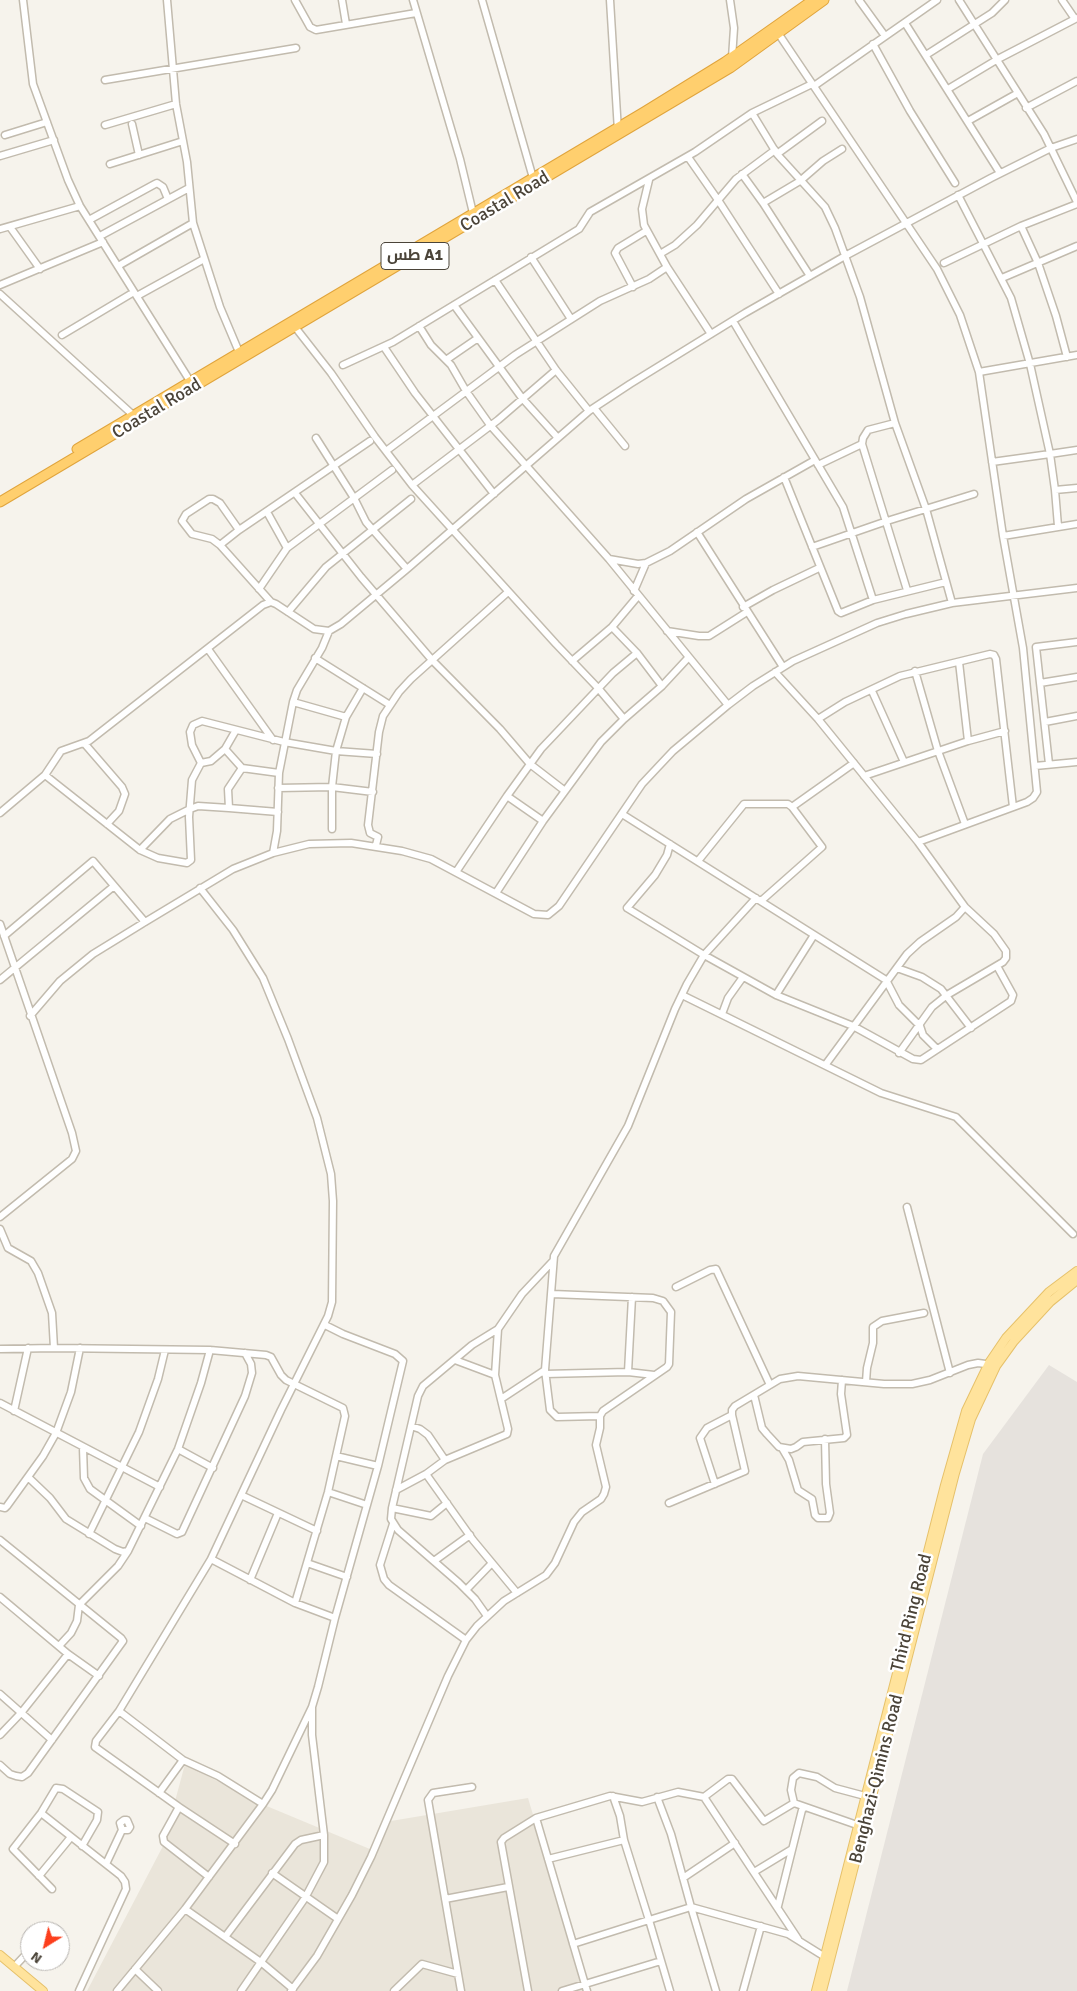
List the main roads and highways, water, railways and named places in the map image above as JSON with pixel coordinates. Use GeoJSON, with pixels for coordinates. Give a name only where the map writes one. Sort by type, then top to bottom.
{"type":"FeatureCollection","features":[{"type":"Feature","properties":{"kind":"highway","name":"Coastal Road"},"geometry":{"type":"LineString","coordinates":[[0,502],[133,415],[239,352],[295,327],[618,132],[733,56],[813,0]]}},
{"type":"Feature","properties":{"kind":"highway","name":"Coastal Road"},"geometry":{"type":"LineString","coordinates":[[0,496],[33,479],[265,341],[473,213],[730,68],[824,0]]}},
{"type":"Feature","properties":{"kind":"main road","name":"Third Ring Road"},"geometry":{"type":"LineString","coordinates":[[816,1991],[857,1825],[966,1410],[1006,1338],[1050,1292],[1077,1271]]}},
{"type":"Feature","properties":{"kind":"main road","name":"Benghazi-Qimins Road"},"geometry":{"type":"LineString","coordinates":[[822,1991],[962,1447],[976,1407],[992,1365],[1050,1302],[1077,1280]]}},
{"type":"Feature","properties":{"kind":"main road"},"geometry":{"type":"LineString","coordinates":[[0,1955],[43,1991]]}}]}
